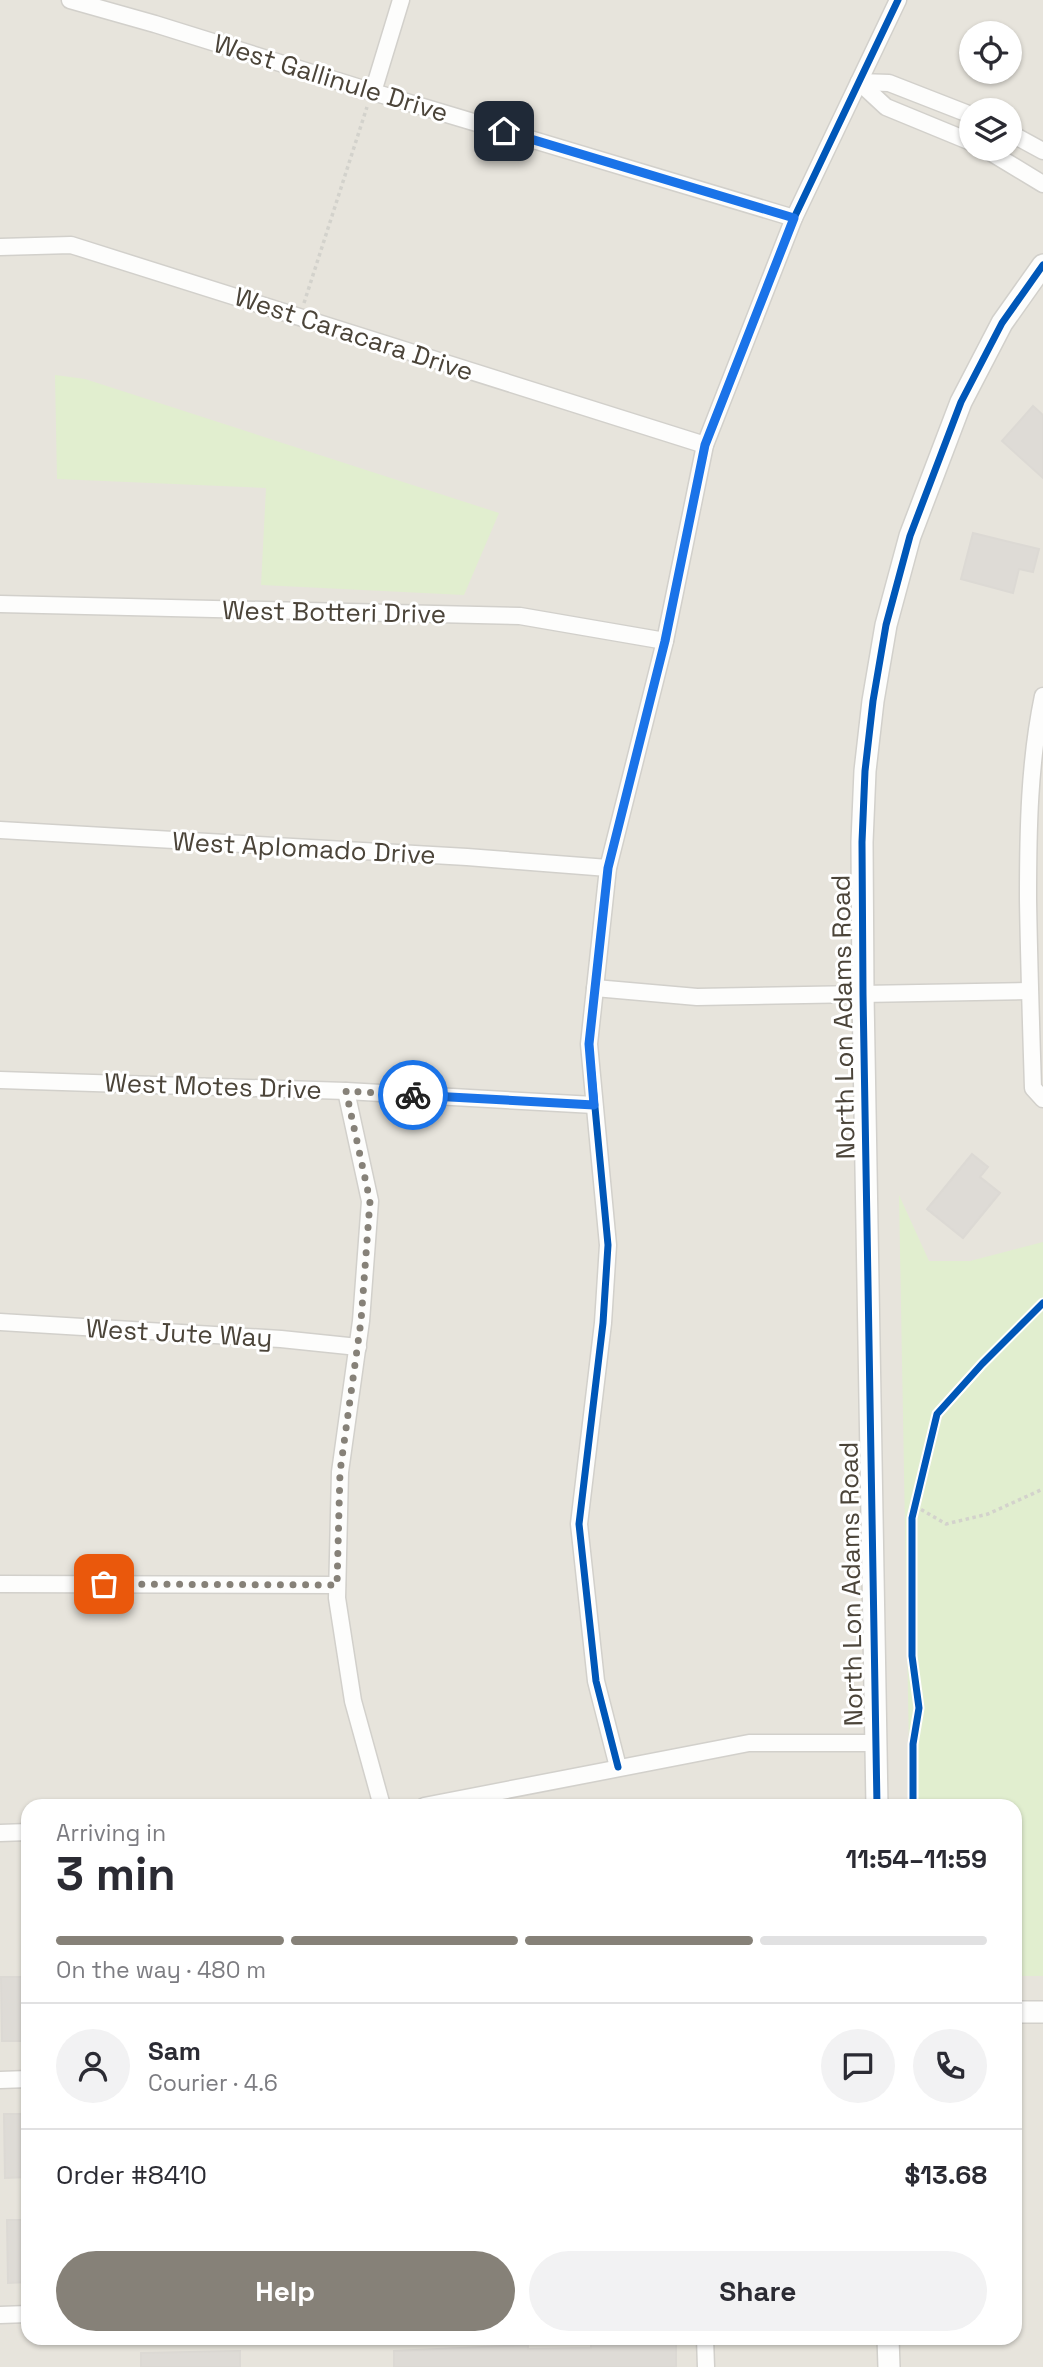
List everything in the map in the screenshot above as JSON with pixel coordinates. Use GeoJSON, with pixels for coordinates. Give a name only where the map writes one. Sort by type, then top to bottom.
{"type":"FeatureCollection","features":[{"type":"Feature","properties":{"kind":"street","name":"West Gallinule Drive"},"geometry":{"type":"LineString","coordinates":[[70,0],[794,218]]}},
{"type":"Feature","properties":{"kind":"street"},"geometry":{"type":"LineString","coordinates":[[373,92],[401,0]]}},
{"type":"Feature","properties":{"kind":"street"},"geometry":{"type":"LineString","coordinates":[[618,1768],[596,1681],[579,1524],[603,1323],[608,1245],[589,1044],[608,868],[665,641],[705,445],[794,218],[898,0]]}},
{"type":"Feature","properties":{"kind":"street"},"geometry":{"type":"LineString","coordinates":[[859,82],[889,83],[959,110]]}},
{"type":"Feature","properties":{"kind":"street"},"geometry":{"type":"LineString","coordinates":[[859,82],[887,107],[959,137]]}},
{"type":"Feature","properties":{"kind":"street"},"geometry":{"type":"LineString","coordinates":[[1022,140],[1043,151]]}},
{"type":"Feature","properties":{"kind":"street"},"geometry":{"type":"LineString","coordinates":[[1005,161],[1043,184]]}},
{"type":"Feature","properties":{"kind":"street","name":"West Caracara Drive"},"geometry":{"type":"LineString","coordinates":[[0,247],[72,245],[705,445]]}},
{"type":"Feature","properties":{"kind":"street","name":"North Lon Adams Road"},"geometry":{"type":"LineString","coordinates":[[877,1799],[863,994],[862,842],[865,771],[886,625],[911,536],[961,402],[1002,323],[1043,265]]}},
{"type":"Feature","properties":{"kind":"street","name":"West Botteri Drive"},"geometry":{"type":"LineString","coordinates":[[0,604],[520,616],[665,641]]}},
{"type":"Feature","properties":{"kind":"street"},"geometry":{"type":"LineString","coordinates":[[1043,696],[1028,817],[1029,991],[1033,1088],[1043,1099]]}},
{"type":"Feature","properties":{"kind":"street","name":"West Aplomado Drive"},"geometry":{"type":"LineString","coordinates":[[0,830],[453,856],[608,868]]}},
{"type":"Feature","properties":{"kind":"street"},"geometry":{"type":"LineString","coordinates":[[595,988],[697,997],[1029,991]]}},
{"type":"Feature","properties":{"kind":"street","name":"West Motes Drive"},"geometry":{"type":"LineString","coordinates":[[0,1080],[346,1091],[594,1105]]}},
{"type":"Feature","properties":{"kind":"street"},"geometry":{"type":"LineString","coordinates":[[346,1091],[370,1201],[358,1347],[340,1472],[337,1598],[353,1701],[380,1799]]}},
{"type":"Feature","properties":{"kind":"street","name":"West Jute Way"},"geometry":{"type":"LineString","coordinates":[[0,1322],[281,1339],[358,1347]]}},
{"type":"Feature","properties":{"kind":"street"},"geometry":{"type":"LineString","coordinates":[[0,1584],[337,1585]]}},
{"type":"Feature","properties":{"kind":"street"},"geometry":{"type":"LineString","coordinates":[[460,1799],[750,1743],[874,1743]]}},
{"type":"Feature","properties":{"kind":"street"},"geometry":{"type":"LineString","coordinates":[[0,1833],[21,1832]]}},
{"type":"Feature","properties":{"kind":"street"},"geometry":{"type":"LineString","coordinates":[[1022,2012],[1043,2012]]}},
{"type":"Feature","properties":{"kind":"street"},"geometry":{"type":"LineString","coordinates":[[0,2080],[21,2079]]}},
{"type":"Feature","properties":{"kind":"street"},"geometry":{"type":"LineString","coordinates":[[0,2315],[21,2314]]}},
{"type":"Feature","properties":{"kind":"street"},"geometry":{"type":"LineString","coordinates":[[705,2345],[706,2367]]}},
{"type":"Feature","properties":{"kind":"street"},"geometry":{"type":"LineString","coordinates":[[888,2345],[889,2367]]}},
{"type":"Feature","properties":{"kind":"path"},"geometry":{"type":"LineString","coordinates":[[300,317],[373,92]]}},
{"type":"Feature","properties":{"kind":"path"},"geometry":{"type":"LineString","coordinates":[[915,1506],[946,1524],[988,1514],[1043,1489]]}},
{"type":"Feature","properties":{"kind":"path"},"geometry":{"type":"LineString","coordinates":[[912,1518],[918,1493]]}},
{"type":"Feature","properties":{"kind":"shaded area"},"geometry":{"type":"Polygon","coordinates":[[[0,0],[1043,0],[1043,2367],[0,2367],[0,0]]]}},
{"type":"Feature","properties":{"kind":"green space"},"geometry":{"type":"Polygon","coordinates":[[[55,375],[85,379],[499,513],[464,595],[261,585],[266,488],[57,479],[55,375]]]}},
{"type":"Feature","properties":{"kind":"green space"},"geometry":{"type":"Polygon","coordinates":[[[899,1195],[929,1261],[970,1261],[1043,1242],[1043,1976],[1022,1976],[1022,1799],[910,1799],[899,1195]]]}},
{"type":"Feature","properties":{"kind":"building"},"geometry":{"type":"Polygon","coordinates":[[[1033,406],[1043,415],[1043,478],[1002,441],[1033,406]]]}},
{"type":"Feature","properties":{"kind":"building"},"geometry":{"type":"Polygon","coordinates":[[[973,533],[1039,549],[1033,572],[1019,569],[1013,593],[961,579],[973,533]]]}},
{"type":"Feature","properties":{"kind":"building"},"geometry":{"type":"Polygon","coordinates":[[[972,1154],[988,1167],[980,1177],[1000,1193],[963,1238],[927,1209],[972,1154]]]}},
{"type":"Feature","properties":{"kind":"building"},"geometry":{"type":"Polygon","coordinates":[[[1,1977],[21,1977],[21,2041],[2,2041],[1,1977]]]}},
{"type":"Feature","properties":{"kind":"building"},"geometry":{"type":"Polygon","coordinates":[[[4,2114],[21,2114],[21,2177],[5,2178],[4,2114]]]}},
{"type":"Feature","properties":{"kind":"building"},"geometry":{"type":"Polygon","coordinates":[[[7,2220],[21,2220],[21,2282],[8,2283],[7,2220]]]}},
{"type":"Feature","properties":{"kind":"building"},"geometry":{"type":"Polygon","coordinates":[[[528,2345],[528,2349],[591,2348],[591,2345],[676,2345],[676,2367],[394,2367],[394,2351],[528,2345]]]}},
{"type":"Feature","properties":{"kind":"building"},"geometry":{"type":"Polygon","coordinates":[[[240,2351],[240,2367],[141,2367],[141,2353],[240,2351]]]}},
{"type":"Feature","properties":{"kind":"cycle path"},"geometry":{"type":"LineString","coordinates":[[618,1767],[596,1681],[579,1524],[603,1323],[608,1245],[589,1044],[608,868],[665,641],[705,445],[794,218],[898,0]]}},
{"type":"Feature","properties":{"kind":"cycle path"},"geometry":{"type":"LineString","coordinates":[[877,1799],[863,994],[862,842],[865,771],[886,625],[910,536],[961,402],[1002,323],[1043,265]]}},
{"type":"Feature","properties":{"kind":"cycle path"},"geometry":{"type":"LineString","coordinates":[[913,1799],[913,1744],[919,1708],[912,1656],[912,1518],[937,1414],[1043,1303]]}},
{"type":"Feature","properties":{"kind":"way so far"},"geometry":{"type":"LineString","coordinates":[[104,1584],[337,1585],[340,1472],[361,1321],[370,1201],[346,1091],[413,1095]]}},
{"type":"Feature","properties":{"kind":"route"},"geometry":{"type":"LineString","coordinates":[[413,1095],[594,1105],[589,1044],[608,868],[665,641],[705,445],[794,218],[504,131]]}}]}
